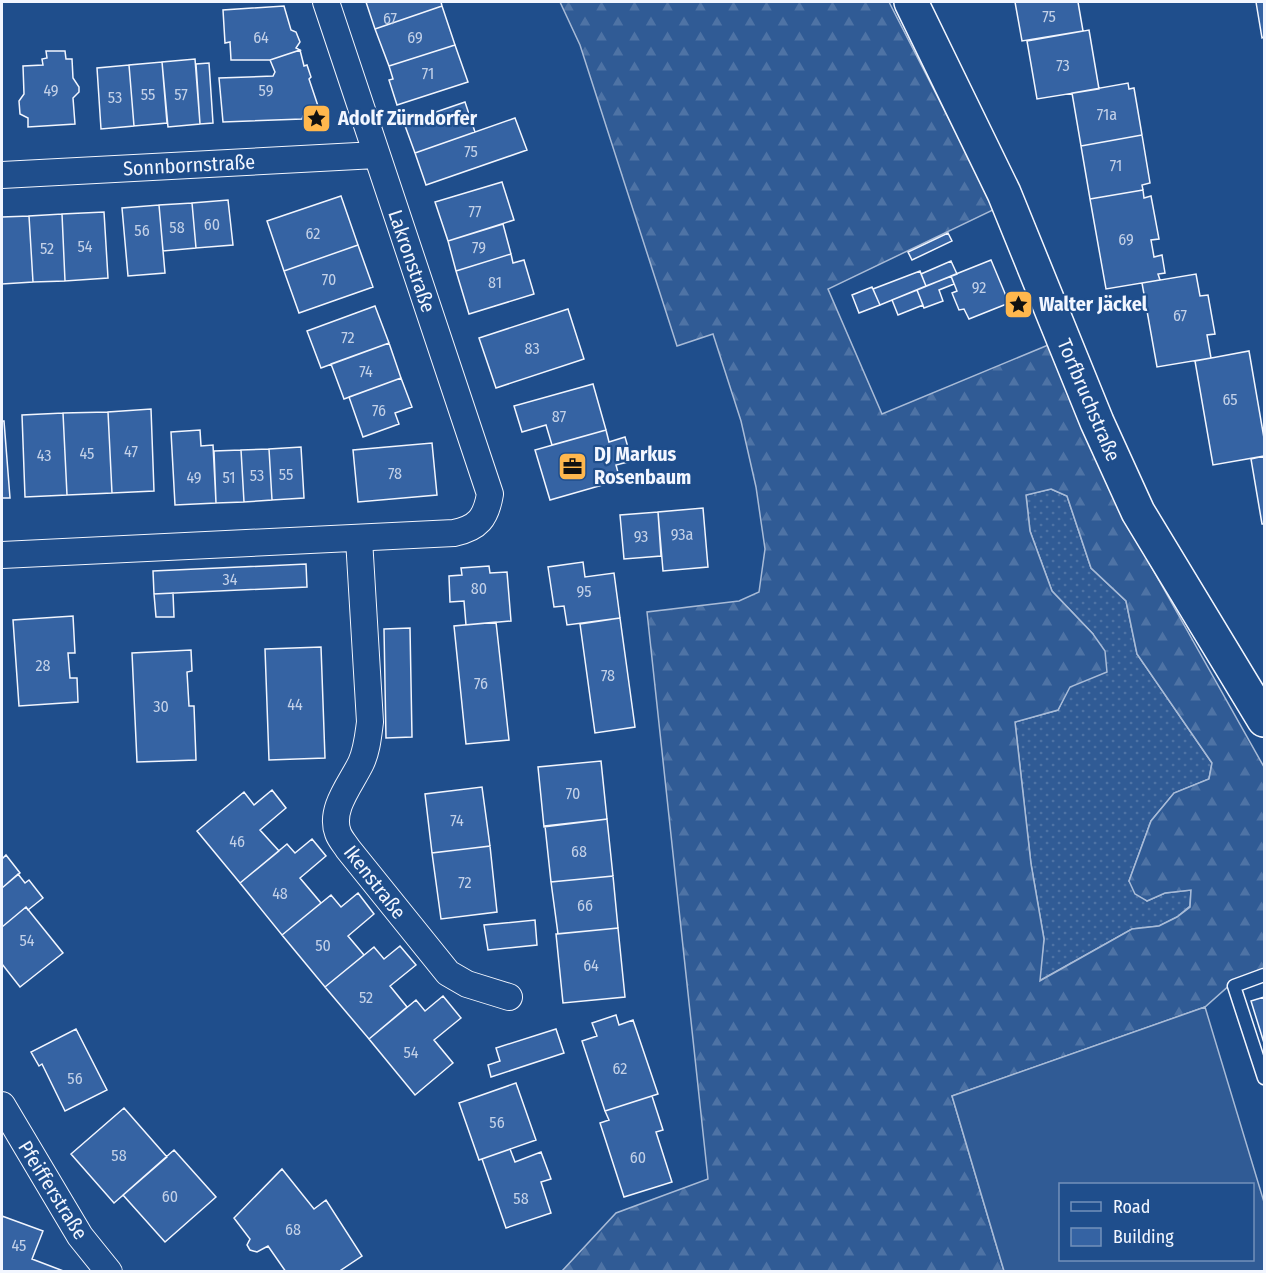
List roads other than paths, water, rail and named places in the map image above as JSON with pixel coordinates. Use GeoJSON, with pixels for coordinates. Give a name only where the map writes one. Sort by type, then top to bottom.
{"type":"FeatureCollection","features":[{"type":"Feature","properties":{"kind":"main road","name":"Torfbruchstraße"},"geometry":{"type":"LineString","coordinates":[[911,2],[1004,193],[1097,422],[1138,512],[1263,715]]}},
{"type":"Feature","properties":{"kind":"street","name":"Lakronstraße"},"geometry":{"type":"LineString","coordinates":[[326,2],[490,494],[487,510],[469,530],[454,533],[359,538]]}},
{"type":"Feature","properties":{"kind":"street","name":"Sonnbornstraße"},"geometry":{"type":"LineString","coordinates":[[2,176],[376,155]]}},
{"type":"Feature","properties":{"kind":"street"},"geometry":{"type":"LineString","coordinates":[[2,555],[359,538]]}},
{"type":"Feature","properties":{"kind":"street","name":"Ikenstraße"},"geometry":{"type":"LineString","coordinates":[[359,538],[369,722],[367,746],[338,808],[336,822],[338,834],[448,973],[467,984],[509,997]]}},
{"type":"Feature","properties":{"kind":"street","name":"Pfeifferstraße"},"geometry":{"type":"LineString","coordinates":[[2,1105],[74,1227],[109,1272]]}},
{"type":"Feature","properties":{"kind":"lane"},"geometry":{"type":"LineString","coordinates":[[1264,975],[1234,986],[1264,1077]]}},
{"type":"Feature","properties":{"kind":"place","name":"Adolf Zürndorfer"},"geometry":{"type":"Point","coordinates":[317,118]}},
{"type":"Feature","properties":{"kind":"place","name":"Walter Jäckel"},"geometry":{"type":"Point","coordinates":[1018,304]}},
{"type":"Feature","properties":{"kind":"place","name":"DJ Markus Rosenbaum"},"geometry":{"type":"Point","coordinates":[573,466]}}]}
